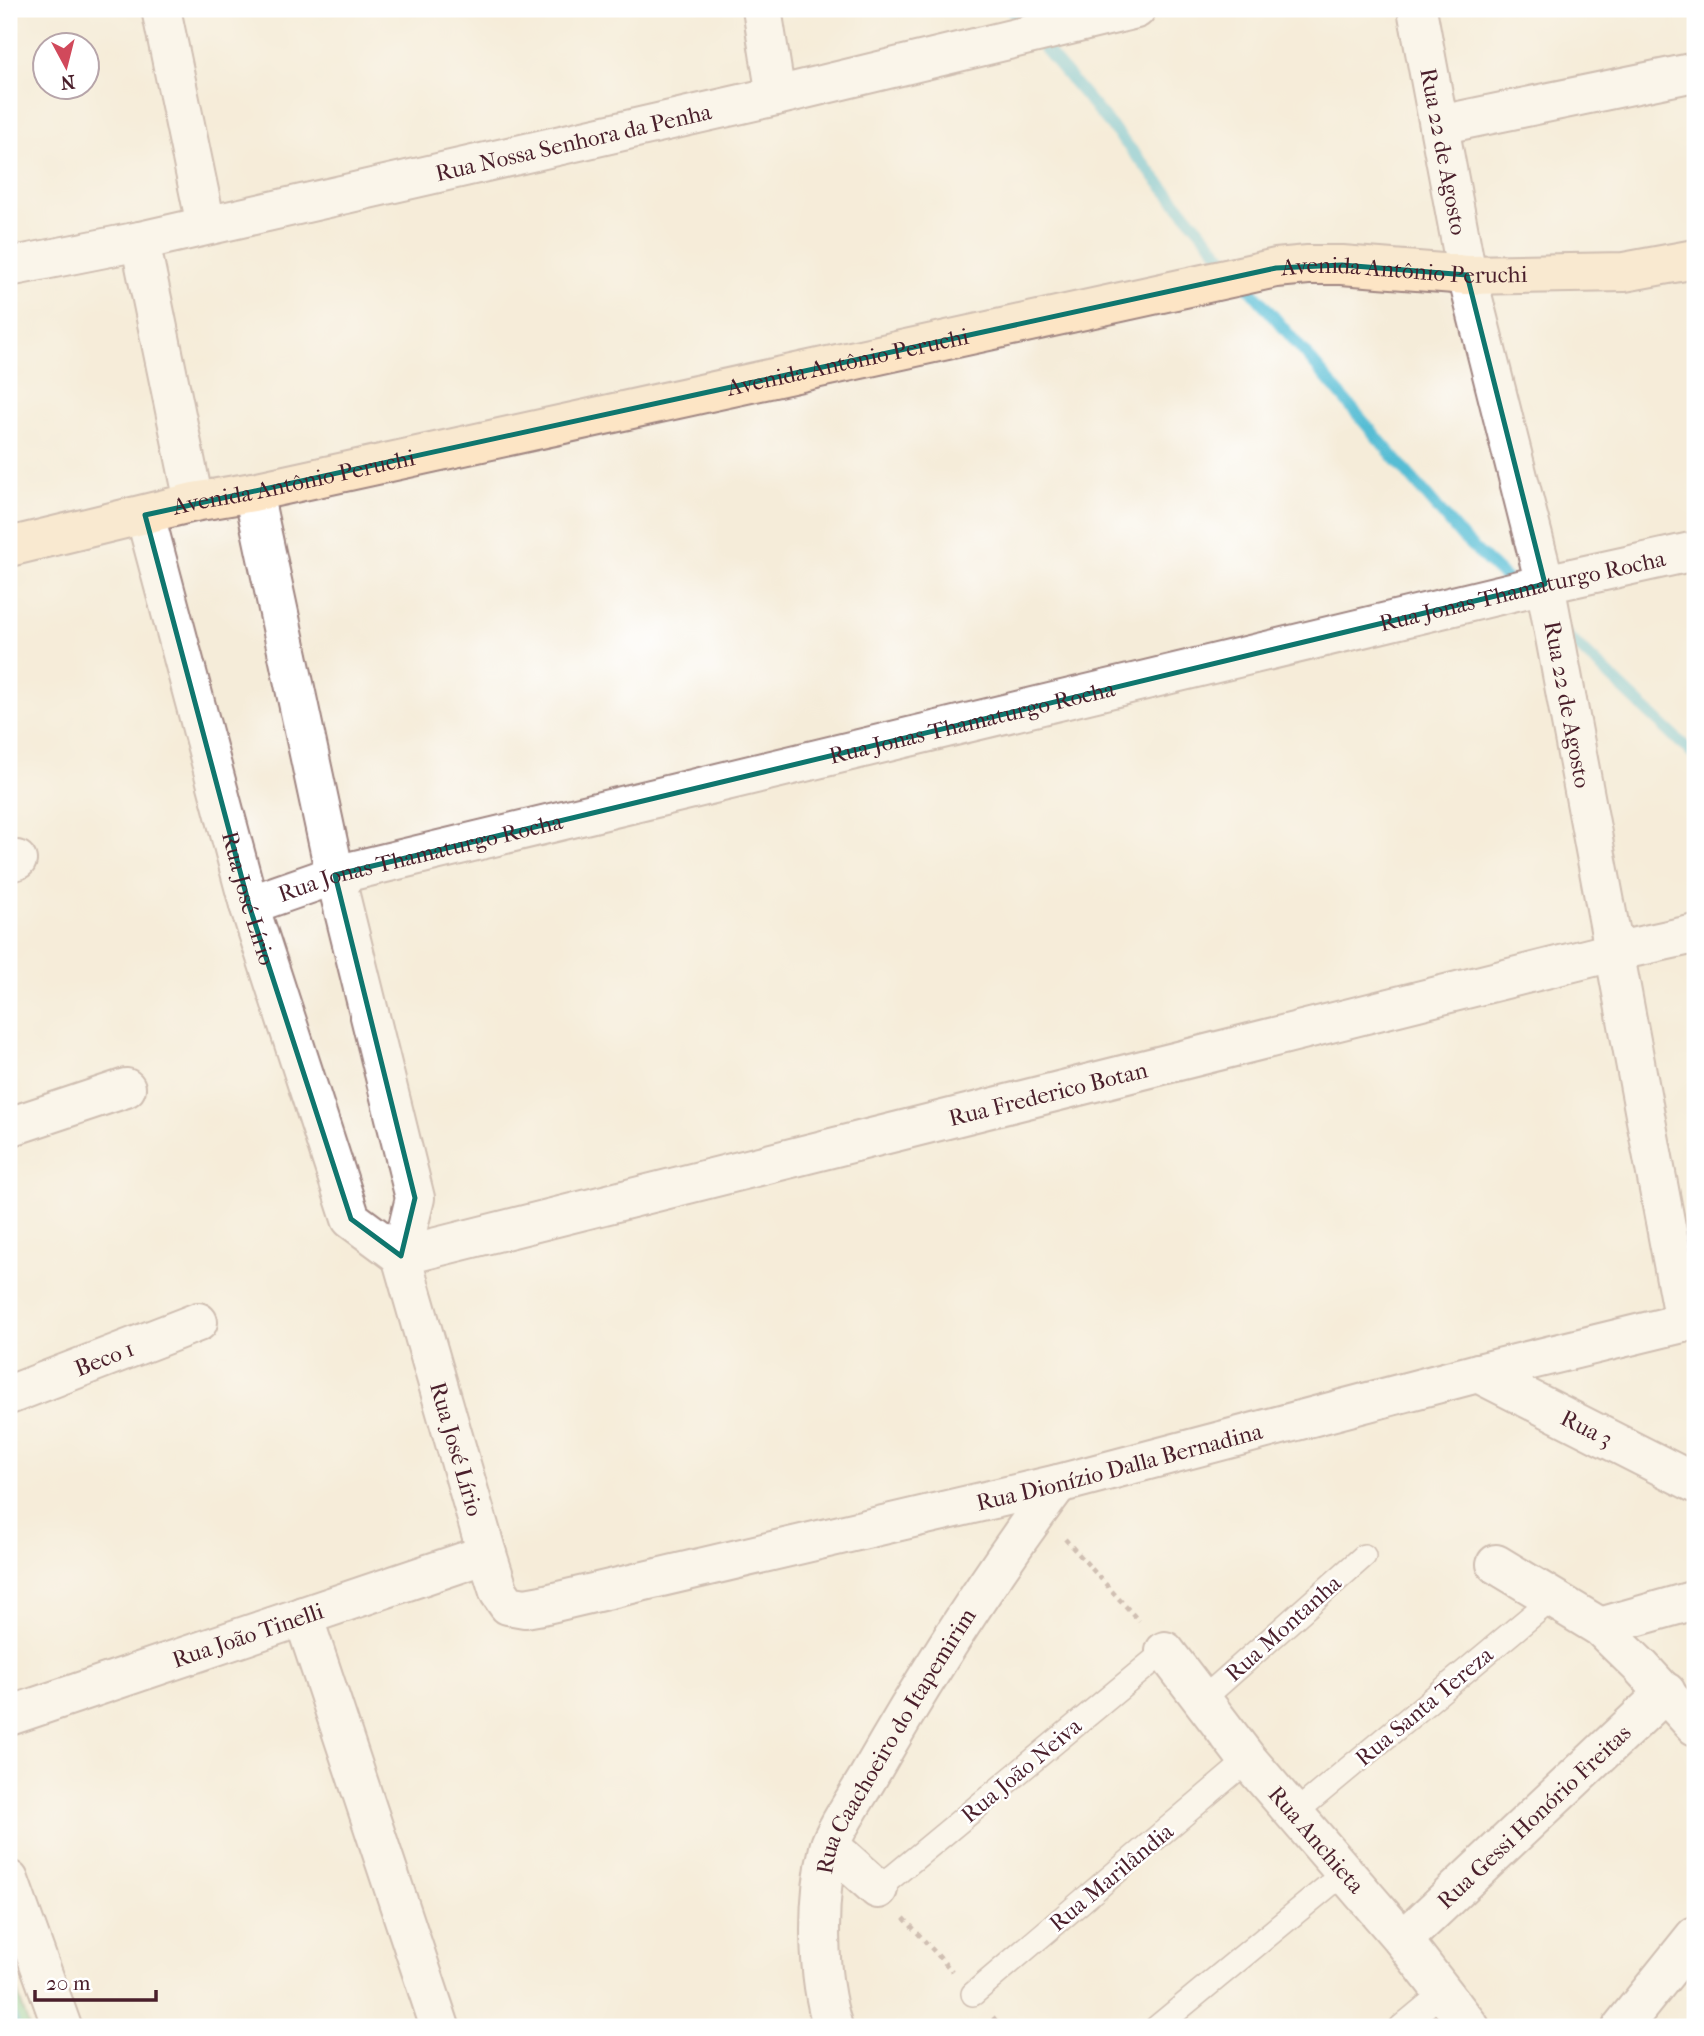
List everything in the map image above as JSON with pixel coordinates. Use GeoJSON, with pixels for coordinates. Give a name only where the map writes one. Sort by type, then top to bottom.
{"type":"FeatureCollection","features":[{"type":"Feature","properties":{"kind":"main road","name":"Avenida Antônio Peruchi"},"geometry":{"type":"LineString","coordinates":[[9,547],[194,502],[253,492],[1276,268],[1342,265],[1467,275],[1624,272],[1695,259]]}},
{"type":"Feature","properties":{"kind":"street"},"geometry":{"type":"LineString","coordinates":[[161,9],[206,225]]}},
{"type":"Feature","properties":{"kind":"street"},"geometry":{"type":"LineString","coordinates":[[762,9],[776,96]]}},
{"type":"Feature","properties":{"kind":"street","name":"Rua Nossa Senhora da Penha"},"geometry":{"type":"LineString","coordinates":[[9,267],[139,241],[776,96],[1136,9]]}},
{"type":"Feature","properties":{"kind":"street","name":"Rua 22 de Agosto"},"geometry":{"type":"LineString","coordinates":[[1417,9],[1467,275],[1545,584],[1613,952],[1690,1321]]}},
{"type":"Feature","properties":{"kind":"street"},"geometry":{"type":"LineString","coordinates":[[1439,125],[1695,72]]}},
{"type":"Feature","properties":{"kind":"street"},"geometry":{"type":"LineString","coordinates":[[139,241],[194,502]]}},
{"type":"Feature","properties":{"kind":"street","name":"Rua José Lírio"},"geometry":{"type":"LineString","coordinates":[[253,492],[335,876],[415,1198],[401,1256],[499,1592],[508,1605],[525,1608],[542,1605]]}},
{"type":"Feature","properties":{"kind":"street","name":"Rua José Lírio"},"geometry":{"type":"LineString","coordinates":[[145,515],[249,905],[351,1219],[401,1256]]}},
{"type":"Feature","properties":{"kind":"street","name":"Rua Jonas Thamaturgo Rocha"},"geometry":{"type":"LineString","coordinates":[[249,905],[335,876],[1545,584],[1695,551]]}},
{"type":"Feature","properties":{"kind":"street","name":"Rua Frederico Botan"},"geometry":{"type":"LineString","coordinates":[[401,1256],[1613,952],[1695,934]]}},
{"type":"Feature","properties":{"kind":"street"},"geometry":{"type":"LineString","coordinates":[[9,1127],[126,1088]]}},
{"type":"Feature","properties":{"kind":"street","name":"Rua Dionízio Dalla Bernadina"},"geometry":{"type":"LineString","coordinates":[[542,1605],[1048,1497],[1478,1373],[1690,1321]]}},
{"type":"Feature","properties":{"kind":"street","name":"Beco 1"},"geometry":{"type":"LineString","coordinates":[[9,1395],[198,1322]]}},
{"type":"Feature","properties":{"kind":"street","name":"Rua 3"},"geometry":{"type":"LineString","coordinates":[[1478,1373],[1695,1483]]}},
{"type":"Feature","properties":{"kind":"street","name":"Rua Caachoeiro do Itapemirim"},"geometry":{"type":"LineString","coordinates":[[832,2027],[821,1967],[820,1917],[830,1846],[909,1706],[1048,1497]]}},
{"type":"Feature","properties":{"kind":"street","name":"Rua João Tinelli"},"geometry":{"type":"LineString","coordinates":[[9,1716],[487,1555]]}},
{"type":"Feature","properties":{"kind":"street"},"geometry":{"type":"LineString","coordinates":[[1496,1564],[1600,1628],[1666,1692],[1695,1726]]}},
{"type":"Feature","properties":{"kind":"street"},"geometry":{"type":"LineString","coordinates":[[1600,1628],[1695,1600]]}},
{"type":"Feature","properties":{"kind":"street"},"geometry":{"type":"LineString","coordinates":[[303,1616],[440,2027]]}},
{"type":"Feature","properties":{"kind":"street","name":"Rua Anchieta"},"geometry":{"type":"LineString","coordinates":[[1165,1651],[1248,1760],[1403,1940],[1470,2027]]}},
{"type":"Feature","properties":{"kind":"street","name":"Rua Gessi Honório Freitas"},"geometry":{"type":"LineString","coordinates":[[1403,1940],[1666,1692]]}},
{"type":"Feature","properties":{"kind":"street"},"geometry":{"type":"LineString","coordinates":[[830,1846],[878,1889]]}},
{"type":"Feature","properties":{"kind":"street"},"geometry":{"type":"LineString","coordinates":[[9,1880],[62,2027]]}},
{"type":"Feature","properties":{"kind":"street"},"geometry":{"type":"LineString","coordinates":[[1622,2027],[1695,1936]]}},
{"type":"Feature","properties":{"kind":"lane","name":"Rua Montanha"},"geometry":{"type":"LineString","coordinates":[[1202,1700],[1364,1556]]}},
{"type":"Feature","properties":{"kind":"lane","name":"Rua Santa Tereza"},"geometry":{"type":"LineString","coordinates":[[1295,1813],[1552,1599]]}},
{"type":"Feature","properties":{"kind":"lane","name":"Rua João Neiva"},"geometry":{"type":"LineString","coordinates":[[878,1889],[1165,1651]]}},
{"type":"Feature","properties":{"kind":"lane","name":"Rua Marilândia"},"geometry":{"type":"LineString","coordinates":[[973,1994],[1248,1760]]}},
{"type":"Feature","properties":{"kind":"lane"},"geometry":{"type":"LineString","coordinates":[[1157,2027],[1345,1872]]}},
{"type":"Feature","properties":{"kind":"lane"},"geometry":{"type":"LineString","coordinates":[[1401,2027],[1442,1993]]}},
{"type":"Feature","properties":{"kind":"path"},"geometry":{"type":"LineString","coordinates":[[1048,1497],[1165,1651]]}},
{"type":"Feature","properties":{"kind":"path"},"geometry":{"type":"LineString","coordinates":[[878,1889],[1001,2027]]}},
{"type":"Feature","properties":{"kind":"highlighted area"},"geometry":{"type":"Polygon","coordinates":[[[1342,265],[1467,275],[1545,584],[335,875],[415,1198],[401,1256],[351,1219],[249,905],[145,515],[1276,268],[1342,265]]]}},
{"type":"Feature","properties":{"kind":"green space"},"geometry":{"type":"Polygon","coordinates":[[[9,1967],[29,2027],[9,2027],[9,1967]]]}},
{"type":"Feature","properties":{"kind":"waterway"},"geometry":{"type":"LineString","coordinates":[[1011,9],[1463,538],[1514,586]]}},
{"type":"Feature","properties":{"kind":"waterway"},"geometry":{"type":"LineString","coordinates":[[1565,634],[1695,756]]}},
{"type":"Feature","properties":{"kind":"waterway"},"geometry":{"type":"LineString","coordinates":[[9,2011],[15,2027]]}}]}
